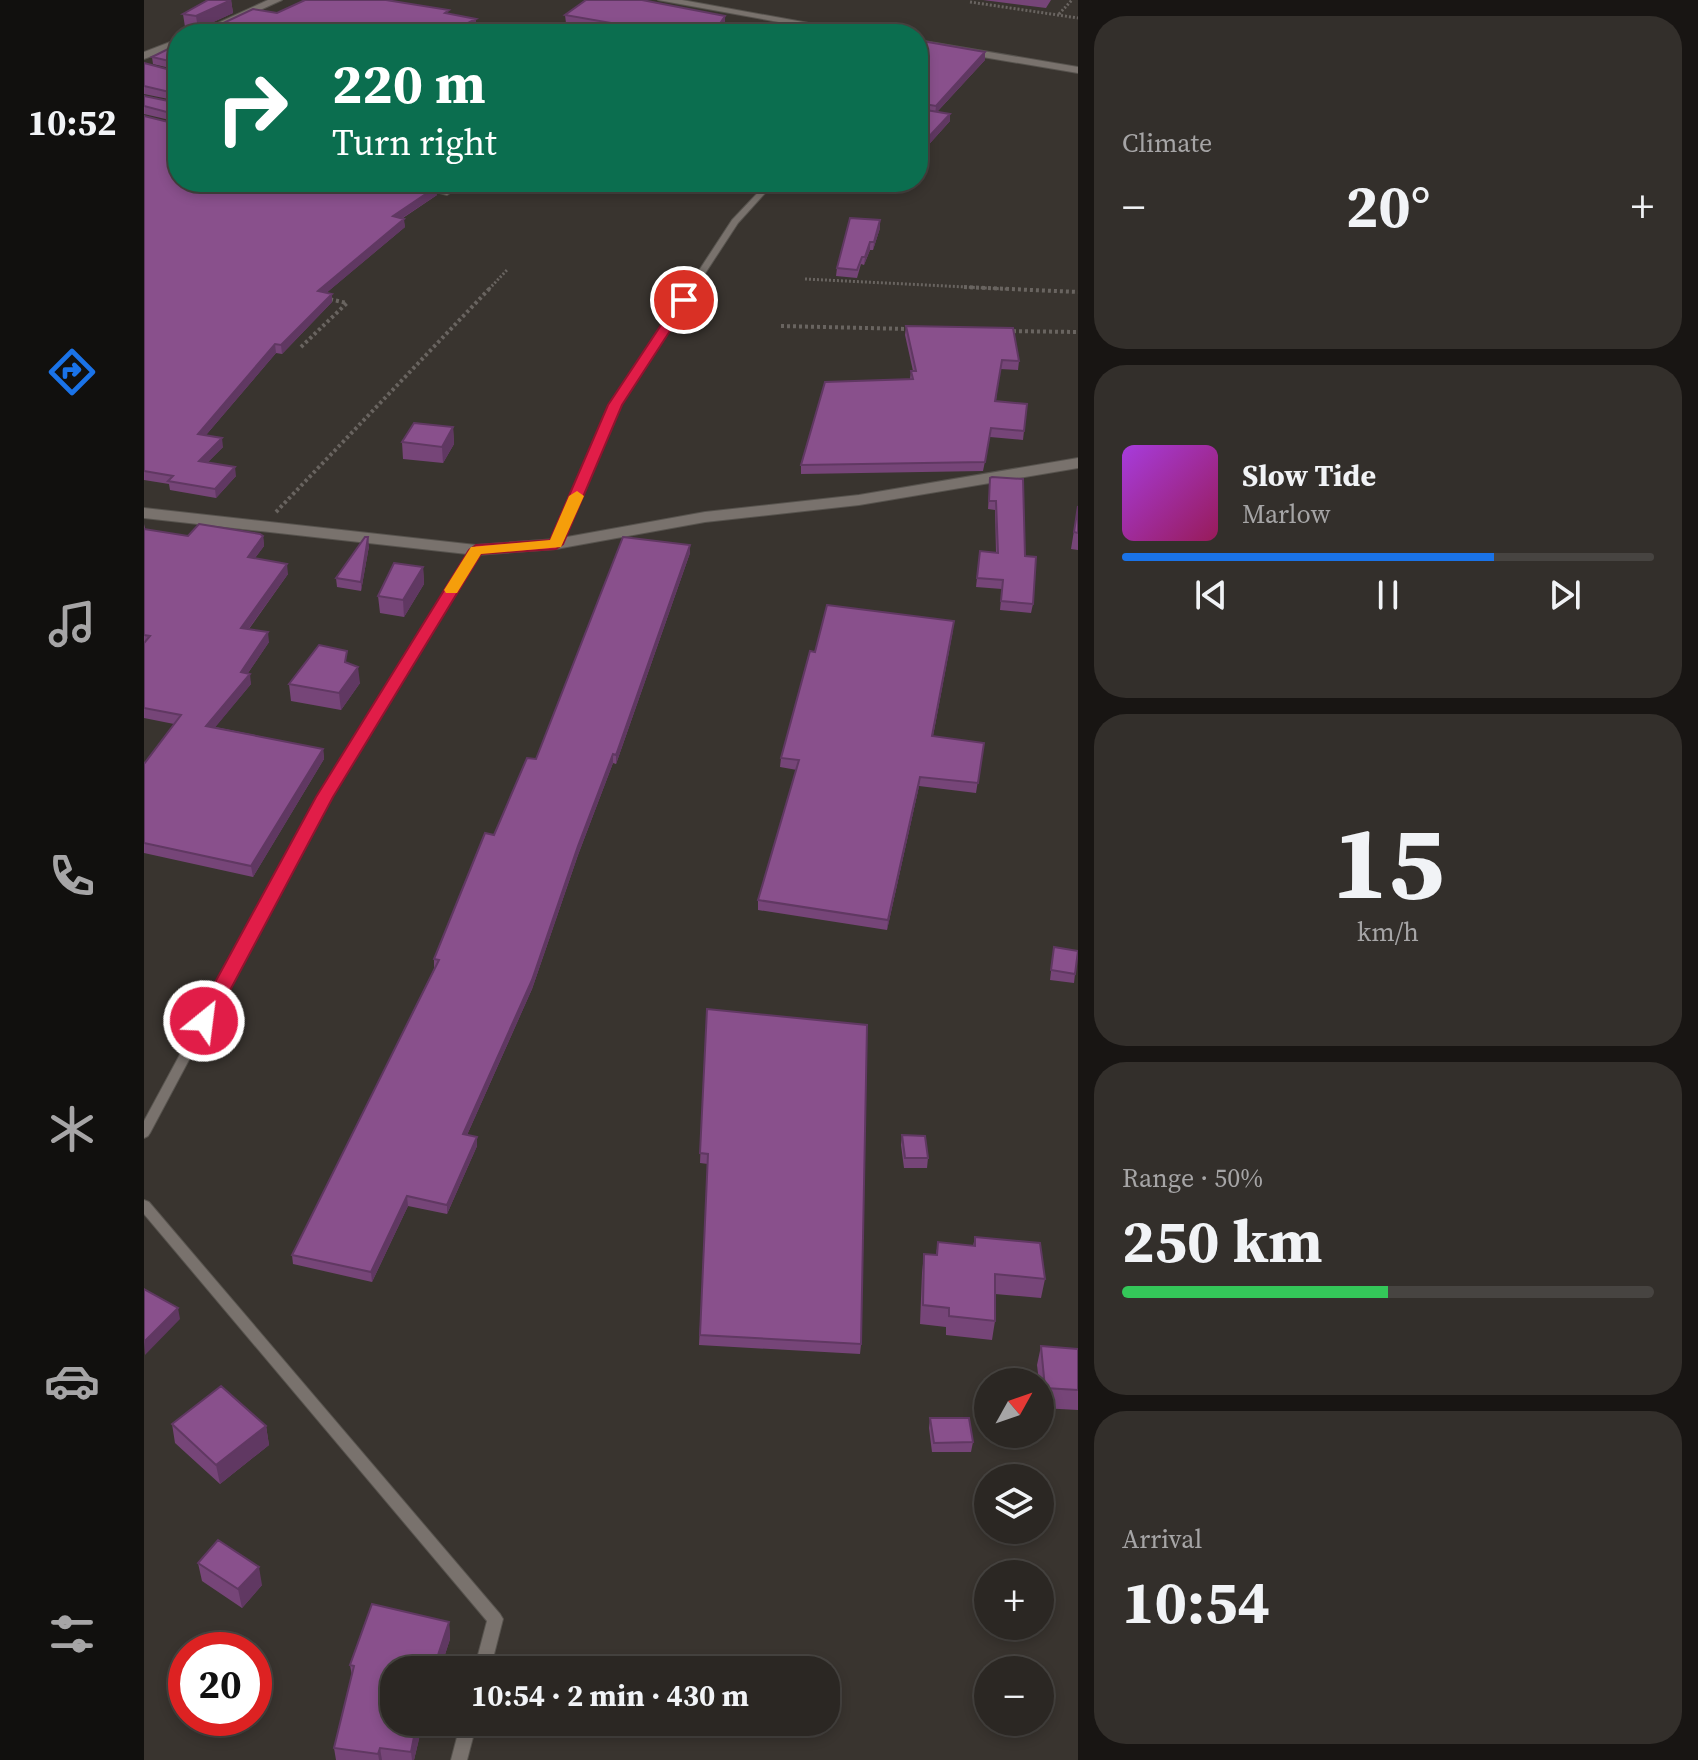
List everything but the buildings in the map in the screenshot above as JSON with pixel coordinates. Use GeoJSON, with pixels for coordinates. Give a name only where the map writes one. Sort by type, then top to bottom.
{"type":"FeatureCollection","features":[{"type":"Feature","properties":{"kind":"street"},"geometry":{"type":"LineString","coordinates":[[222,24],[277,0]]}},
{"type":"Feature","properties":{"kind":"street"},"geometry":{"type":"LineString","coordinates":[[663,0],[805,24]]}},
{"type":"Feature","properties":{"kind":"street"},"geometry":{"type":"LineString","coordinates":[[928,45],[1078,70]]}},
{"type":"Feature","properties":{"kind":"street"},"geometry":{"type":"LineString","coordinates":[[144,56],[168,46]]}},
{"type":"Feature","properties":{"kind":"street"},"geometry":{"type":"LineString","coordinates":[[144,513],[476,550],[556,544],[705,517],[859,500],[1078,463]]}},
{"type":"Feature","properties":{"kind":"lane"},"geometry":{"type":"LineString","coordinates":[[443,192],[447,193]]}},
{"type":"Feature","properties":{"kind":"lane"},"geometry":{"type":"LineString","coordinates":[[556,544],[615,405],[735,222],[763,192]]}},
{"type":"Feature","properties":{"kind":"lane"},"geometry":{"type":"LineString","coordinates":[[144,1133],[324,797],[476,550]]}},
{"type":"Feature","properties":{"kind":"lane"},"geometry":{"type":"LineString","coordinates":[[144,1205],[495,1619],[486,1656]]}},
{"type":"Feature","properties":{"kind":"lane"},"geometry":{"type":"LineString","coordinates":[[459,1760],[465,1736]]}},
{"type":"Feature","properties":{"kind":"path"},"geometry":{"type":"LineString","coordinates":[[1059,15],[1072,0]]}},
{"type":"Feature","properties":{"kind":"path"},"geometry":{"type":"LineString","coordinates":[[970,2],[1078,18]]}},
{"type":"Feature","properties":{"kind":"path"},"geometry":{"type":"LineString","coordinates":[[249,524],[271,518],[507,270]]}},
{"type":"Feature","properties":{"kind":"path"},"geometry":{"type":"LineString","coordinates":[[805,279],[1078,292]]}},
{"type":"Feature","properties":{"kind":"path"},"geometry":{"type":"LineString","coordinates":[[301,347],[347,303],[319,297]]}},
{"type":"Feature","properties":{"kind":"path"},"geometry":{"type":"LineString","coordinates":[[781,326],[922,329]]}},
{"type":"Feature","properties":{"kind":"path"},"geometry":{"type":"LineString","coordinates":[[1000,331],[1078,332]]}},
{"type":"Feature","properties":{"kind":"slow traffic"},"geometry":{"type":"LineString","coordinates":[[451,590],[476,550],[556,544],[577,496]]}},
{"type":"Feature","properties":{"kind":"route"},"geometry":{"type":"LineString","coordinates":[[204,1021],[324,797],[476,550],[556,544],[615,405],[684,300]]}}]}
